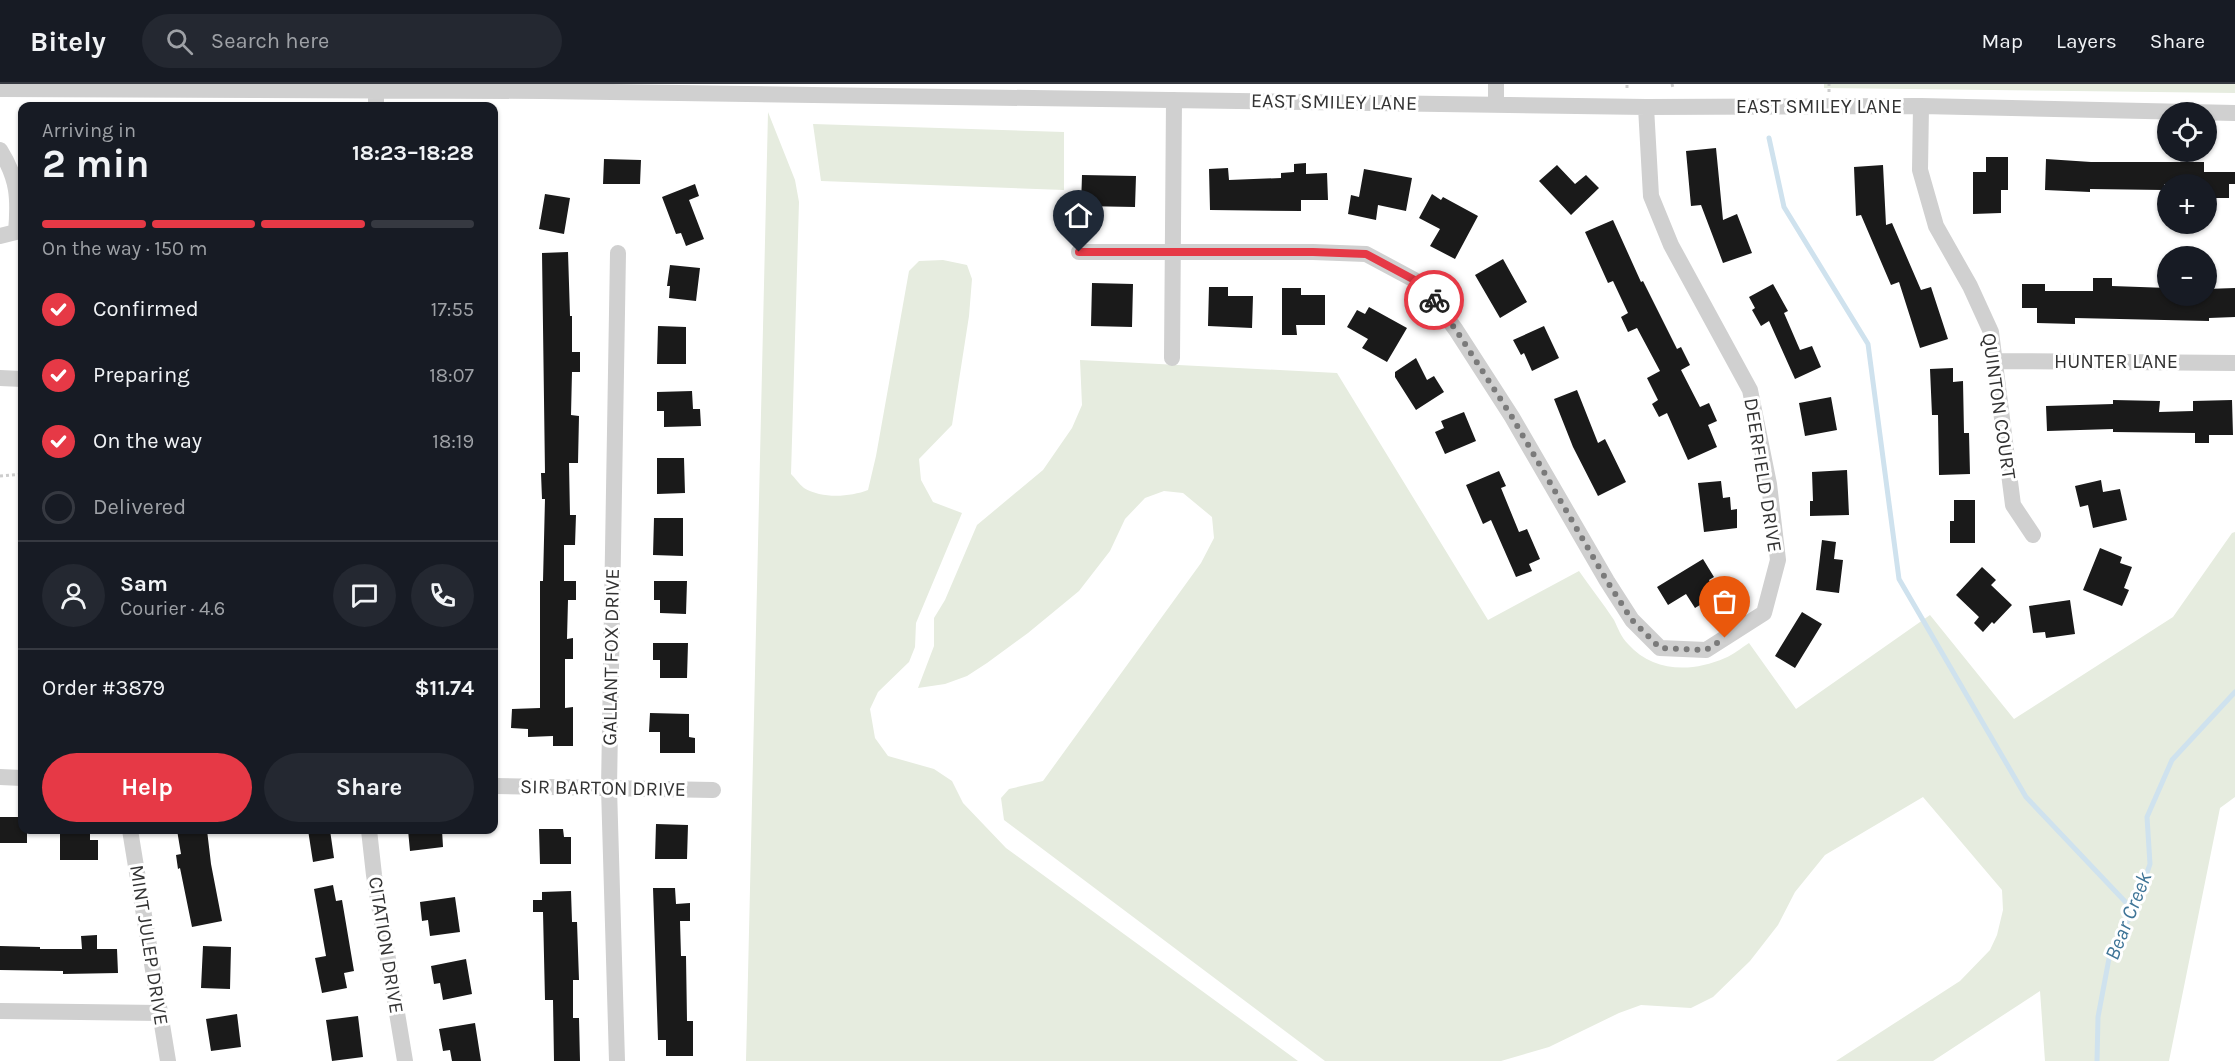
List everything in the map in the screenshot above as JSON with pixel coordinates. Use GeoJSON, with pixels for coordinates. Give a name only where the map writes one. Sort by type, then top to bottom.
{"type":"FeatureCollection","features":[{"type":"Feature","properties":{"kind":"street"},"geometry":{"type":"LineString","coordinates":[[1496,84],[1496,104]]}},
{"type":"Feature","properties":{"kind":"street","name":"EAST SMILEY LANE"},"geometry":{"type":"LineString","coordinates":[[0,89],[167,87],[376,98],[543,88],[1174,100],[1646,106],[1921,106],[2235,113]]}},
{"type":"Feature","properties":{"kind":"street"},"geometry":{"type":"LineString","coordinates":[[1172,358],[1174,100]]}},
{"type":"Feature","properties":{"kind":"street","name":"DEERFIELD DRIVE"},"geometry":{"type":"LineString","coordinates":[[1079,252],[1366,254],[1422,284],[1456,330],[1512,417],[1632,620],[1660,648],[1706,650],[1764,613],[1778,560],[1769,484],[1750,390],[1671,245],[1651,196],[1646,106]]}},
{"type":"Feature","properties":{"kind":"street","name":"QUINTON COURT"},"geometry":{"type":"LineString","coordinates":[[1921,106],[1920,170],[1936,226],[1970,286],[1991,332],[2013,505],[2033,535]]}},
{"type":"Feature","properties":{"kind":"street"},"geometry":{"type":"LineString","coordinates":[[0,150],[11,168],[17,187],[18,210],[13,233]]}},
{"type":"Feature","properties":{"kind":"street","name":"GALLANT FOX DRIVE"},"geometry":{"type":"LineString","coordinates":[[617,1061],[609,788],[618,253]]}},
{"type":"Feature","properties":{"kind":"street","name":"HUNTER LANE"},"geometry":{"type":"LineString","coordinates":[[1996,361],[2235,363]]}},
{"type":"Feature","properties":{"kind":"street"},"geometry":{"type":"LineString","coordinates":[[0,378],[18,379]]}},
{"type":"Feature","properties":{"kind":"street"},"geometry":{"type":"LineString","coordinates":[[0,777],[18,778]]}},
{"type":"Feature","properties":{"kind":"street","name":"SIR BARTON DRIVE"},"geometry":{"type":"LineString","coordinates":[[498,786],[713,790]]}},
{"type":"Feature","properties":{"kind":"street","name":"MINT JULEP DRIVE"},"geometry":{"type":"LineString","coordinates":[[131,834],[168,1061]]}},
{"type":"Feature","properties":{"kind":"street","name":"CITATION DRIVE"},"geometry":{"type":"LineString","coordinates":[[369,834],[379,911],[405,1061]]}},
{"type":"Feature","properties":{"kind":"street"},"geometry":{"type":"LineString","coordinates":[[0,1011],[160,1013]]}},
{"type":"Feature","properties":{"kind":"path"},"geometry":{"type":"LineString","coordinates":[[0,476],[18,474]]}},
{"type":"Feature","properties":{"kind":"shaded area"},"geometry":{"type":"Polygon","coordinates":[[[1824,84],[2235,84],[2235,93],[1824,88],[1824,84]]]}},
{"type":"Feature","properties":{"kind":"shaded area"},"geometry":{"type":"Polygon","coordinates":[[[768,112],[795,180],[799,202],[791,474],[804,488],[819,494],[836,496],[868,490],[909,271],[919,261],[943,260],[967,265],[972,279],[969,316],[952,425],[919,459],[921,480],[933,502],[962,513],[916,623],[915,647],[909,662],[878,692],[870,709],[875,738],[888,756],[934,769],[952,781],[963,803],[1006,848],[1298,1061],[746,1061],[768,112]]]}},
{"type":"Feature","properties":{"kind":"shaded area"},"geometry":{"type":"Polygon","coordinates":[[[813,124],[1064,132],[1064,190],[821,181],[813,124]]]}},
{"type":"Feature","properties":{"kind":"shaded area"},"geometry":{"type":"Polygon","coordinates":[[[1080,360],[1337,373],[1488,620],[1579,571],[1614,620],[1623,638],[1649,660],[1673,667],[1699,666],[1725,658],[1749,643],[1796,709],[1930,615],[2014,719],[2173,617],[2232,533],[2235,532],[2235,797],[2220,808],[2169,1061],[2045,1061],[2040,991],[1933,1061],[1836,1061],[1960,981],[1990,950],[1997,935],[2003,910],[2002,890],[1923,797],[1825,855],[1795,892],[1778,925],[1750,961],[1713,997],[1691,1008],[1641,1005],[1619,1013],[1549,1047],[1501,1061],[1325,1061],[1004,820],[1001,798],[1009,789],[1043,781],[1201,563],[1214,538],[1212,517],[1183,493],[1164,491],[1145,498],[1125,519],[1110,551],[1079,591],[1028,633],[967,676],[945,684],[918,688],[934,646],[934,618],[945,600],[977,525],[1043,470],[1072,428],[1082,405],[1080,360]]]}},
{"type":"Feature","properties":{"kind":"building"},"geometry":{"type":"Polygon","coordinates":[[[1716,148],[1723,220],[1737,214],[1752,253],[1723,263],[1701,205],[1691,206],[1686,151],[1716,148]]]}},
{"type":"Feature","properties":{"kind":"building"},"geometry":{"type":"Polygon","coordinates":[[[1986,157],[2008,157],[2008,190],[2001,190],[2001,213],[1973,214],[1973,172],[1986,172],[1986,157]]]}},
{"type":"Feature","properties":{"kind":"building"},"geometry":{"type":"Polygon","coordinates":[[[604,159],[641,160],[640,184],[603,184],[604,159]]]}},
{"type":"Feature","properties":{"kind":"building"},"geometry":{"type":"Polygon","coordinates":[[[2046,159],[2091,162],[2204,162],[2204,172],[2235,172],[2235,184],[2229,184],[2229,198],[2217,198],[2217,174],[2157,174],[2157,190],[2090,189],[2090,192],[2045,190],[2046,159]]]}},
{"type":"Feature","properties":{"kind":"building"},"geometry":{"type":"Polygon","coordinates":[[[1306,163],[1306,174],[1327,173],[1328,200],[1301,200],[1301,211],[1210,210],[1209,169],[1228,168],[1229,180],[1281,178],[1281,173],[1294,172],[1294,164],[1306,163]]]}},
{"type":"Feature","properties":{"kind":"building"},"geometry":{"type":"Polygon","coordinates":[[[1557,165],[1575,184],[1586,175],[1599,188],[1571,215],[1539,181],[1557,165]]]}},
{"type":"Feature","properties":{"kind":"building"},"geometry":{"type":"Polygon","coordinates":[[[1883,165],[1886,225],[1892,223],[1921,290],[1931,287],[1948,339],[1920,348],[1899,282],[1891,285],[1861,215],[1856,216],[1854,167],[1883,165]]]}},
{"type":"Feature","properties":{"kind":"building"},"geometry":{"type":"Polygon","coordinates":[[[1364,169],[1412,178],[1406,211],[1378,205],[1376,220],[1348,214],[1351,195],[1359,197],[1364,169]]]}},
{"type":"Feature","properties":{"kind":"building"},"geometry":{"type":"Polygon","coordinates":[[[1082,175],[1136,176],[1135,207],[1081,206],[1082,175]]]}},
{"type":"Feature","properties":{"kind":"building"},"geometry":{"type":"Polygon","coordinates":[[[695,184],[699,196],[689,200],[704,239],[686,246],[681,233],[676,234],[662,197],[695,184]]]}},
{"type":"Feature","properties":{"kind":"building"},"geometry":{"type":"Polygon","coordinates":[[[545,194],[570,198],[564,234],[539,229],[545,194]]]}},
{"type":"Feature","properties":{"kind":"building"},"geometry":{"type":"Polygon","coordinates":[[[1432,194],[1441,200],[1443,197],[1478,216],[1455,259],[1430,246],[1440,229],[1419,218],[1432,194]]]}},
{"type":"Feature","properties":{"kind":"building"},"geometry":{"type":"Polygon","coordinates":[[[1613,220],[1641,282],[1643,281],[1677,349],[1681,347],[1690,365],[1681,370],[1700,407],[1709,403],[1717,421],[1708,425],[1717,447],[1688,460],[1667,413],[1659,417],[1652,404],[1658,400],[1647,378],[1660,371],[1637,328],[1628,332],[1621,317],[1628,313],[1613,281],[1608,283],[1585,232],[1613,220]]]}},
{"type":"Feature","properties":{"kind":"building"},"geometry":{"type":"Polygon","coordinates":[[[568,252],[572,352],[580,352],[580,372],[572,372],[571,415],[579,416],[578,463],[569,463],[570,515],[576,515],[575,545],[564,545],[564,581],[576,581],[576,600],[568,600],[567,639],[573,638],[573,659],[565,659],[565,708],[573,707],[573,746],[553,746],[553,736],[528,737],[528,729],[511,728],[512,709],[540,708],[540,581],[543,581],[545,499],[542,499],[541,473],[545,473],[542,253],[568,252]]]}},
{"type":"Feature","properties":{"kind":"building"},"geometry":{"type":"Polygon","coordinates":[[[1503,259],[1527,302],[1500,318],[1475,275],[1503,259]]]}},
{"type":"Feature","properties":{"kind":"building"},"geometry":{"type":"Polygon","coordinates":[[[670,265],[700,268],[696,301],[669,298],[670,286],[667,286],[670,265]]]}},
{"type":"Feature","properties":{"kind":"building"},"geometry":{"type":"Polygon","coordinates":[[[2093,278],[2112,278],[2112,286],[2157,288],[2157,306],[2217,306],[2217,289],[2235,288],[2235,317],[2209,318],[2209,321],[2075,318],[2075,324],[2037,323],[2037,308],[2022,308],[2022,284],[2045,284],[2045,291],[2093,291],[2093,278]]]}},
{"type":"Feature","properties":{"kind":"building"},"geometry":{"type":"Polygon","coordinates":[[[1092,283],[1133,284],[1132,327],[1091,326],[1092,283]]]}},
{"type":"Feature","properties":{"kind":"building"},"geometry":{"type":"Polygon","coordinates":[[[1773,284],[1788,311],[1784,313],[1800,350],[1812,346],[1821,367],[1795,379],[1769,321],[1761,326],[1752,310],[1755,308],[1749,297],[1773,284]]]}},
{"type":"Feature","properties":{"kind":"building"},"geometry":{"type":"Polygon","coordinates":[[[1209,287],[1228,287],[1228,296],[1253,296],[1252,328],[1208,326],[1209,287]]]}},
{"type":"Feature","properties":{"kind":"building"},"geometry":{"type":"Polygon","coordinates":[[[1282,288],[1301,288],[1301,295],[1325,295],[1325,325],[1296,325],[1297,335],[1282,335],[1282,288]]]}},
{"type":"Feature","properties":{"kind":"building"},"geometry":{"type":"Polygon","coordinates":[[[1369,307],[1407,328],[1387,362],[1362,348],[1368,339],[1347,327],[1357,310],[1365,314],[1369,307]]]}},
{"type":"Feature","properties":{"kind":"building"},"geometry":{"type":"Polygon","coordinates":[[[658,326],[686,327],[686,364],[657,364],[658,326]]]}},
{"type":"Feature","properties":{"kind":"building"},"geometry":{"type":"Polygon","coordinates":[[[1544,326],[1559,358],[1532,371],[1524,353],[1521,355],[1513,340],[1544,326]]]}},
{"type":"Feature","properties":{"kind":"building"},"geometry":{"type":"Polygon","coordinates":[[[1416,358],[1427,380],[1434,376],[1444,392],[1416,410],[1395,377],[1395,372],[1416,358]]]}},
{"type":"Feature","properties":{"kind":"building"},"geometry":{"type":"Polygon","coordinates":[[[1953,368],[1953,382],[1963,381],[1964,433],[1969,433],[1970,474],[1939,475],[1938,415],[1932,415],[1930,369],[1953,368]]]}},
{"type":"Feature","properties":{"kind":"building"},"geometry":{"type":"Polygon","coordinates":[[[1577,390],[1598,443],[1605,439],[1626,482],[1598,496],[1573,447],[1554,399],[1577,390]]]}},
{"type":"Feature","properties":{"kind":"building"},"geometry":{"type":"Polygon","coordinates":[[[692,391],[693,409],[700,409],[701,426],[664,427],[664,411],[657,411],[657,392],[692,391]]]}},
{"type":"Feature","properties":{"kind":"building"},"geometry":{"type":"Polygon","coordinates":[[[1831,397],[1837,430],[1805,436],[1799,403],[1831,397]]]}},
{"type":"Feature","properties":{"kind":"building"},"geometry":{"type":"Polygon","coordinates":[[[2113,400],[2160,401],[2159,412],[2193,411],[2193,401],[2232,400],[2233,435],[2209,435],[2209,443],[2195,443],[2195,433],[2113,432],[2113,429],[2047,431],[2046,406],[2113,404],[2113,400]]]}},
{"type":"Feature","properties":{"kind":"building"},"geometry":{"type":"Polygon","coordinates":[[[1464,412],[1476,441],[1445,454],[1435,432],[1444,428],[1441,421],[1464,412]]]}},
{"type":"Feature","properties":{"kind":"building"},"geometry":{"type":"Polygon","coordinates":[[[657,458],[684,458],[685,493],[657,494],[657,458]]]}},
{"type":"Feature","properties":{"kind":"building"},"geometry":{"type":"Polygon","coordinates":[[[1847,470],[1849,515],[1810,516],[1810,501],[1813,501],[1812,472],[1847,470]]]}},
{"type":"Feature","properties":{"kind":"building"},"geometry":{"type":"Polygon","coordinates":[[[1499,471],[1506,486],[1501,488],[1519,532],[1527,529],[1540,559],[1529,564],[1532,571],[1516,577],[1491,520],[1483,524],[1466,485],[1499,471]]]}},
{"type":"Feature","properties":{"kind":"building"},"geometry":{"type":"Polygon","coordinates":[[[2101,480],[2103,492],[2120,489],[2127,520],[2093,528],[2088,505],[2080,507],[2075,486],[2101,480]]]}},
{"type":"Feature","properties":{"kind":"building"},"geometry":{"type":"Polygon","coordinates":[[[1721,481],[1723,498],[1730,497],[1731,510],[1737,509],[1737,528],[1704,532],[1698,483],[1721,481]]]}},
{"type":"Feature","properties":{"kind":"building"},"geometry":{"type":"Polygon","coordinates":[[[1954,500],[1975,500],[1975,543],[1950,543],[1950,521],[1954,521],[1954,500]]]}},
{"type":"Feature","properties":{"kind":"building"},"geometry":{"type":"Polygon","coordinates":[[[654,518],[683,518],[683,556],[653,555],[654,518]]]}},
{"type":"Feature","properties":{"kind":"building"},"geometry":{"type":"Polygon","coordinates":[[[1822,540],[1836,542],[1834,559],[1843,560],[1839,593],[1816,590],[1822,540]]]}},
{"type":"Feature","properties":{"kind":"building"},"geometry":{"type":"Polygon","coordinates":[[[2100,548],[2122,557],[2120,563],[2132,567],[2124,588],[2129,590],[2122,606],[2083,590],[2100,548]]]}},
{"type":"Feature","properties":{"kind":"building"},"geometry":{"type":"Polygon","coordinates":[[[1703,559],[1714,577],[1709,580],[1718,594],[1695,608],[1686,594],[1668,605],[1657,587],[1703,559]]]}},
{"type":"Feature","properties":{"kind":"building"},"geometry":{"type":"Polygon","coordinates":[[[1982,567],[1996,580],[1991,585],[2012,605],[1983,632],[1974,623],[1979,617],[1956,595],[1982,567]]]}},
{"type":"Feature","properties":{"kind":"building"},"geometry":{"type":"Polygon","coordinates":[[[654,581],[687,581],[686,614],[660,613],[660,600],[654,600],[654,581]]]}},
{"type":"Feature","properties":{"kind":"building"},"geometry":{"type":"Polygon","coordinates":[[[2070,600],[2075,634],[2046,638],[2045,632],[2033,633],[2029,606],[2070,600]]]}},
{"type":"Feature","properties":{"kind":"building"},"geometry":{"type":"Polygon","coordinates":[[[1802,612],[1822,624],[1795,668],[1775,656],[1802,612]]]}},
{"type":"Feature","properties":{"kind":"building"},"geometry":{"type":"Polygon","coordinates":[[[653,643],[688,643],[687,678],[660,678],[660,660],[653,660],[653,643]]]}},
{"type":"Feature","properties":{"kind":"building"},"geometry":{"type":"Polygon","coordinates":[[[650,713],[689,714],[689,737],[695,738],[695,753],[660,753],[660,732],[649,732],[650,713]]]}},
{"type":"Feature","properties":{"kind":"building"},"geometry":{"type":"Polygon","coordinates":[[[0,817],[18,817],[18,834],[27,834],[27,843],[0,843],[0,817]]]}},
{"type":"Feature","properties":{"kind":"building"},"geometry":{"type":"Polygon","coordinates":[[[656,824],[688,825],[687,859],[655,859],[656,824]]]}},
{"type":"Feature","properties":{"kind":"building"},"geometry":{"type":"Polygon","coordinates":[[[539,829],[563,829],[564,837],[571,837],[571,864],[540,864],[539,829]]]}},
{"type":"Feature","properties":{"kind":"building"},"geometry":{"type":"Polygon","coordinates":[[[60,834],[90,834],[90,840],[98,840],[98,860],[60,860],[60,834]]]}},
{"type":"Feature","properties":{"kind":"building"},"geometry":{"type":"Polygon","coordinates":[[[178,834],[207,834],[222,921],[192,927],[180,868],[178,869],[176,855],[181,854],[178,834]]]}},
{"type":"Feature","properties":{"kind":"building"},"geometry":{"type":"Polygon","coordinates":[[[309,834],[331,834],[334,858],[313,862],[309,834]]]}},
{"type":"Feature","properties":{"kind":"building"},"geometry":{"type":"Polygon","coordinates":[[[408,834],[442,834],[443,847],[410,851],[408,834]]]}},
{"type":"Feature","properties":{"kind":"building"},"geometry":{"type":"Polygon","coordinates":[[[333,885],[336,901],[342,900],[354,971],[344,973],[347,988],[322,993],[315,958],[326,956],[314,889],[333,885]]]}},
{"type":"Feature","properties":{"kind":"building"},"geometry":{"type":"Polygon","coordinates":[[[653,888],[675,888],[676,904],[690,903],[690,921],[680,921],[681,956],[686,956],[687,1021],[693,1021],[693,1056],[666,1056],[666,1040],[658,1040],[653,888]]]}},
{"type":"Feature","properties":{"kind":"building"},"geometry":{"type":"Polygon","coordinates":[[[571,891],[572,922],[577,922],[579,980],[573,980],[573,1018],[579,1018],[580,1061],[554,1061],[553,1000],[545,1000],[543,912],[533,912],[533,900],[542,900],[542,892],[571,891]]]}},
{"type":"Feature","properties":{"kind":"building"},"geometry":{"type":"Polygon","coordinates":[[[455,897],[460,932],[430,936],[428,920],[422,921],[420,902],[455,897]]]}},
{"type":"Feature","properties":{"kind":"building"},"geometry":{"type":"Polygon","coordinates":[[[97,935],[97,949],[117,949],[118,973],[63,974],[63,971],[0,970],[0,946],[82,949],[81,936],[97,935]]]}},
{"type":"Feature","properties":{"kind":"building"},"geometry":{"type":"Polygon","coordinates":[[[203,946],[231,947],[230,989],[201,988],[203,946]]]}},
{"type":"Feature","properties":{"kind":"building"},"geometry":{"type":"Polygon","coordinates":[[[466,959],[472,994],[443,1000],[440,983],[434,984],[431,966],[466,959]]]}},
{"type":"Feature","properties":{"kind":"building"},"geometry":{"type":"Polygon","coordinates":[[[237,1014],[241,1047],[211,1051],[206,1019],[237,1014]]]}},
{"type":"Feature","properties":{"kind":"building"},"geometry":{"type":"Polygon","coordinates":[[[358,1016],[363,1057],[332,1061],[326,1020],[358,1016]]]}},
{"type":"Feature","properties":{"kind":"building"},"geometry":{"type":"Polygon","coordinates":[[[475,1023],[481,1061],[452,1061],[450,1050],[443,1051],[439,1029],[475,1023]]]}},
{"type":"Feature","properties":{"kind":"waterway"},"geometry":{"type":"LineString","coordinates":[[1769,138],[1784,207],[1868,344],[1899,579],[2026,797],[2134,911]]}},
{"type":"Feature","properties":{"kind":"waterway","name":"Bear Creek"},"geometry":{"type":"LineString","coordinates":[[2097,1061],[2098,1017],[2111,948],[2134,911],[2150,864],[2147,817],[2172,760],[2235,692]]}},
{"type":"Feature","properties":{"kind":"way so far"},"geometry":{"type":"LineString","coordinates":[[1434,300],[1512,417],[1632,620],[1660,648],[1706,650],[1725,638]]}},
{"type":"Feature","properties":{"kind":"route"},"geometry":{"type":"LineString","coordinates":[[1079,252],[1366,254],[1422,284],[1434,300]]}}]}
